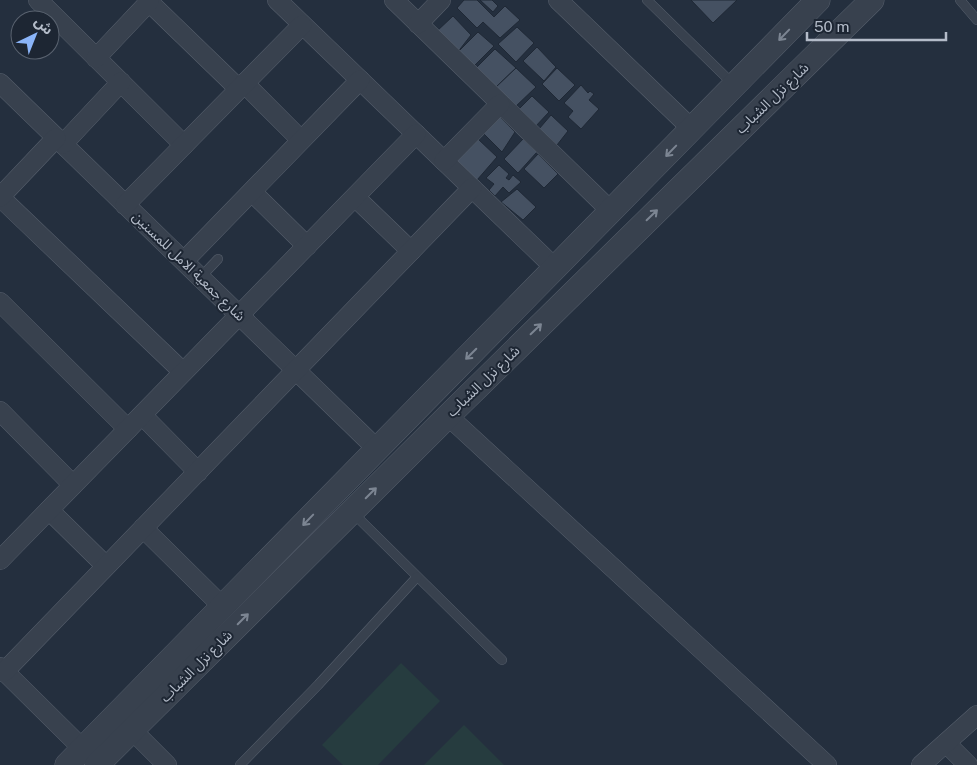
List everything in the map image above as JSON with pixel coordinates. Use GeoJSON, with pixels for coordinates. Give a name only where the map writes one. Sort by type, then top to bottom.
{"type":"FeatureCollection","features":[{"type":"Feature","properties":{"kind":"street"},"geometry":{"type":"LineString","coordinates":[[38,0],[184,145]]}},
{"type":"Feature","properties":{"kind":"street"},"geometry":{"type":"LineString","coordinates":[[277,0],[555,268]]}},
{"type":"Feature","properties":{"kind":"street"},"geometry":{"type":"LineString","coordinates":[[394,0],[612,212]]}},
{"type":"Feature","properties":{"kind":"street"},"geometry":{"type":"LineString","coordinates":[[418,24],[441,0]]}},
{"type":"Feature","properties":{"kind":"street"},"geometry":{"type":"LineString","coordinates":[[558,0],[692,129]]}},
{"type":"Feature","properties":{"kind":"street","name":"شارع نزل الشباب"},"geometry":{"type":"LineString","coordinates":[[83,760],[271,557],[612,212],[818,0]]}},
{"type":"Feature","properties":{"kind":"street","name":"شارع نزل الشباب"},"geometry":{"type":"LineString","coordinates":[[83,760],[132,730],[448,416],[872,0]]}},
{"type":"Feature","properties":{"kind":"street"},"geometry":{"type":"LineString","coordinates":[[96,58],[148,1],[302,140]]}},
{"type":"Feature","properties":{"kind":"street"},"geometry":{"type":"LineString","coordinates":[[125,205],[302,24]]}},
{"type":"Feature","properties":{"kind":"street"},"geometry":{"type":"LineString","coordinates":[[184,261],[360,80]]}},
{"type":"Feature","properties":{"kind":"street"},"geometry":{"type":"LineString","coordinates":[[120,82],[0,197],[183,372]]}},
{"type":"Feature","properties":{"kind":"street","name":"شارع جمعية الامل للمسنين"},"geometry":{"type":"LineString","coordinates":[[0,84],[377,449]]}},
{"type":"Feature","properties":{"kind":"street"},"geometry":{"type":"LineString","coordinates":[[735,86],[760,110]]}},
{"type":"Feature","properties":{"kind":"street"},"geometry":{"type":"LineString","coordinates":[[444,161],[500,104]]}},
{"type":"Feature","properties":{"kind":"street"},"geometry":{"type":"LineString","coordinates":[[0,560],[416,134]]}},
{"type":"Feature","properties":{"kind":"street"},"geometry":{"type":"LineString","coordinates":[[83,760],[2,670],[198,472],[472,188]]}},
{"type":"Feature","properties":{"kind":"street"},"geometry":{"type":"LineString","coordinates":[[252,192],[307,246]]}},
{"type":"Feature","properties":{"kind":"street"},"geometry":{"type":"LineString","coordinates":[[355,197],[411,251]]}},
{"type":"Feature","properties":{"kind":"street"},"geometry":{"type":"LineString","coordinates":[[0,302],[128,429]]}},
{"type":"Feature","properties":{"kind":"street"},"geometry":{"type":"LineString","coordinates":[[142,415],[198,472]]}},
{"type":"Feature","properties":{"kind":"street"},"geometry":{"type":"LineString","coordinates":[[448,416],[827,765]]}},
{"type":"Feature","properties":{"kind":"street"},"geometry":{"type":"LineString","coordinates":[[4,422],[73,485]]}},
{"type":"Feature","properties":{"kind":"street"},"geometry":{"type":"LineString","coordinates":[[49,510],[106,566]]}},
{"type":"Feature","properties":{"kind":"street"},"geometry":{"type":"LineString","coordinates":[[143,528],[223,607]]}},
{"type":"Feature","properties":{"kind":"street"},"geometry":{"type":"LineString","coordinates":[[271,557],[288,574]]}},
{"type":"Feature","properties":{"kind":"street"},"geometry":{"type":"LineString","coordinates":[[921,765],[977,716]]}},
{"type":"Feature","properties":{"kind":"street"},"geometry":{"type":"LineString","coordinates":[[132,730],[167,765]]}},
{"type":"Feature","properties":{"kind":"street"},"geometry":{"type":"LineString","coordinates":[[946,743],[968,765]]}},
{"type":"Feature","properties":{"kind":"lane"},"geometry":{"type":"LineString","coordinates":[[647,0],[735,86]]}},
{"type":"Feature","properties":{"kind":"lane"},"geometry":{"type":"LineString","coordinates":[[960,0],[977,20]]}},
{"type":"Feature","properties":{"kind":"lane"},"geometry":{"type":"LineString","coordinates":[[200,278],[218,259]]}},
{"type":"Feature","properties":{"kind":"lane"},"geometry":{"type":"LineString","coordinates":[[352,512],[502,660]]}},
{"type":"Feature","properties":{"kind":"lane"},"geometry":{"type":"LineString","coordinates":[[240,765],[318,686],[417,577]]}},
{"type":"Feature","properties":{"kind":"green space"},"geometry":{"type":"Polygon","coordinates":[[[401,663],[440,701],[378,765],[343,765],[322,745],[401,663]]]}},
{"type":"Feature","properties":{"kind":"green space"},"geometry":{"type":"Polygon","coordinates":[[[464,725],[504,765],[424,765],[464,725]]]}},
{"type":"Feature","properties":{"kind":"building"},"geometry":{"type":"Polygon","coordinates":[[[464,0],[477,0],[494,17],[505,6],[520,20],[500,38],[483,22],[477,28],[457,8],[464,0]]]}},
{"type":"Feature","properties":{"kind":"building"},"geometry":{"type":"Polygon","coordinates":[[[480,0],[492,0],[498,6],[493,12],[480,0]]]}},
{"type":"Feature","properties":{"kind":"building"},"geometry":{"type":"Polygon","coordinates":[[[691,0],[737,0],[713,23],[691,0]]]}},
{"type":"Feature","properties":{"kind":"building"},"geometry":{"type":"Polygon","coordinates":[[[453,16],[471,35],[457,53],[436,32],[453,16]]]}},
{"type":"Feature","properties":{"kind":"building"},"geometry":{"type":"Polygon","coordinates":[[[517,27],[534,43],[516,62],[498,44],[517,27]]]}},
{"type":"Feature","properties":{"kind":"building"},"geometry":{"type":"Polygon","coordinates":[[[478,32],[494,46],[472,68],[457,53],[478,32]]]}},
{"type":"Feature","properties":{"kind":"building"},"geometry":{"type":"Polygon","coordinates":[[[537,47],[556,67],[544,81],[523,61],[537,47]]]}},
{"type":"Feature","properties":{"kind":"building"},"geometry":{"type":"Polygon","coordinates":[[[495,49],[516,68],[495,88],[474,70],[495,49]]]}},
{"type":"Feature","properties":{"kind":"building"},"geometry":{"type":"Polygon","coordinates":[[[516,68],[536,87],[514,108],[495,88],[516,68]]]}},
{"type":"Feature","properties":{"kind":"building"},"geometry":{"type":"Polygon","coordinates":[[[557,68],[575,85],[559,101],[542,84],[557,68]]]}},
{"type":"Feature","properties":{"kind":"building"},"geometry":{"type":"Polygon","coordinates":[[[581,85],[588,93],[590,91],[594,94],[589,100],[599,109],[581,129],[568,117],[573,111],[564,103],[581,85]]]}},
{"type":"Feature","properties":{"kind":"building"},"geometry":{"type":"Polygon","coordinates":[[[532,96],[549,112],[535,127],[518,110],[532,96]]]}},
{"type":"Feature","properties":{"kind":"building"},"geometry":{"type":"Polygon","coordinates":[[[497,114],[515,132],[502,152],[480,130],[497,114]]]}},
{"type":"Feature","properties":{"kind":"building"},"geometry":{"type":"Polygon","coordinates":[[[551,115],[568,131],[557,145],[539,129],[551,115]]]}},
{"type":"Feature","properties":{"kind":"building"},"geometry":{"type":"Polygon","coordinates":[[[478,139],[497,157],[477,180],[457,161],[478,139]]]}},
{"type":"Feature","properties":{"kind":"building"},"geometry":{"type":"Polygon","coordinates":[[[523,139],[537,152],[518,173],[504,159],[523,139]]]}},
{"type":"Feature","properties":{"kind":"building"},"geometry":{"type":"Polygon","coordinates":[[[538,154],[558,174],[544,188],[524,169],[538,154]]]}},
{"type":"Feature","properties":{"kind":"building"},"geometry":{"type":"Polygon","coordinates":[[[499,165],[509,174],[506,178],[509,180],[513,175],[521,182],[509,193],[503,187],[495,196],[489,190],[494,184],[486,178],[499,165]]]}},
{"type":"Feature","properties":{"kind":"building"},"geometry":{"type":"Polygon","coordinates":[[[517,189],[536,207],[523,220],[501,202],[517,189]]]}}]}
